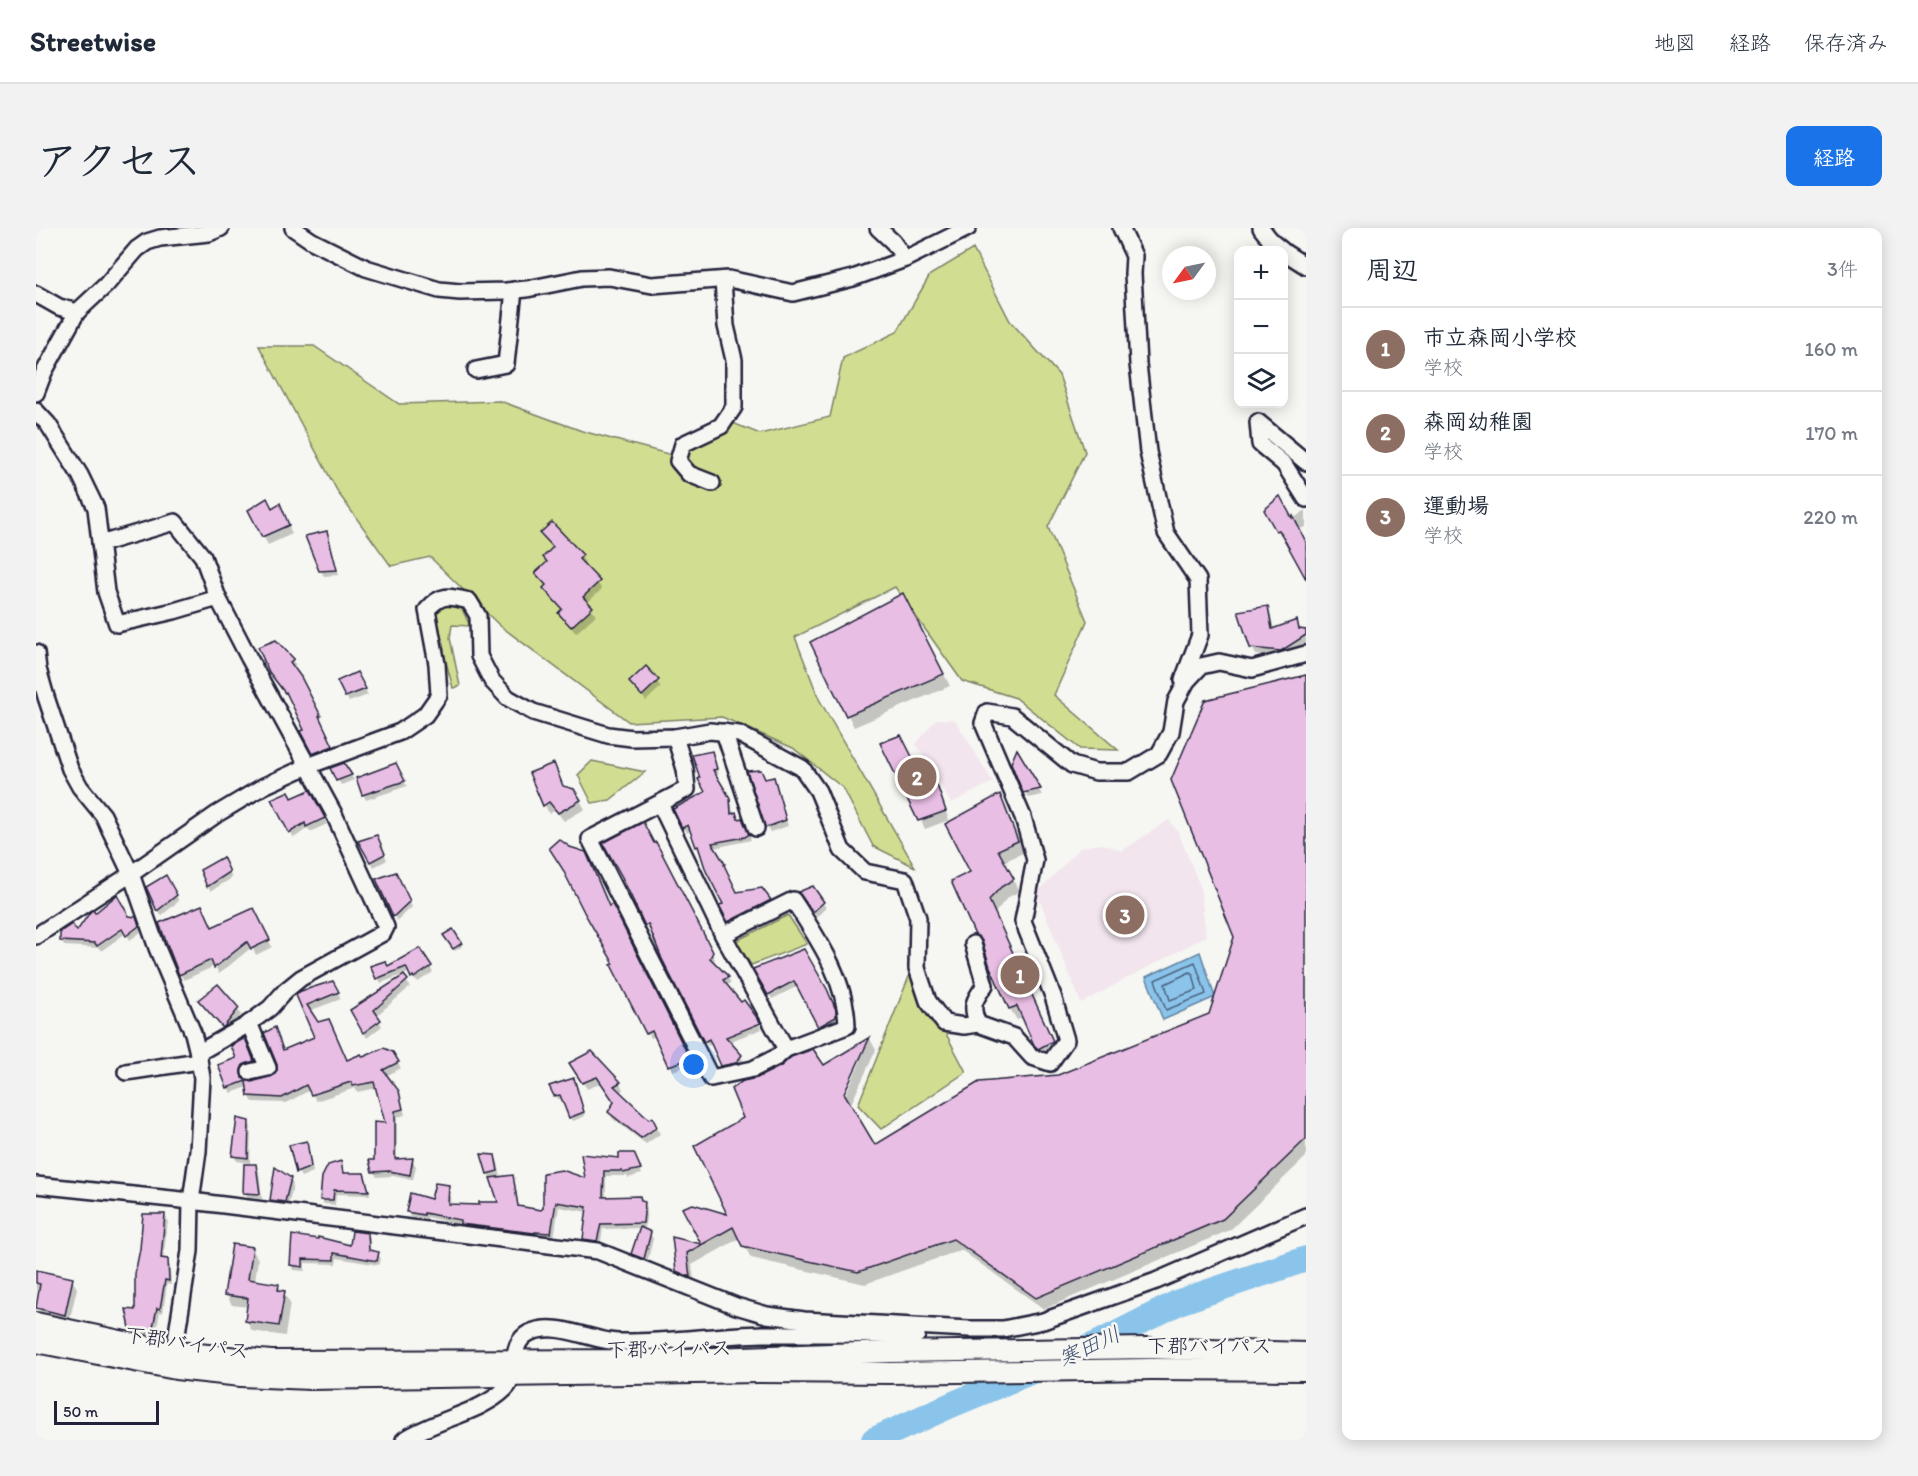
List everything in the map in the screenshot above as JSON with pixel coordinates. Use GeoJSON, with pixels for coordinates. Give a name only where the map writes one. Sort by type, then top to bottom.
{"type":"FeatureCollection","features":[{"type":"Feature","properties":{"kind":"street"},"geometry":{"type":"LineString","coordinates":[[36,393],[77,312],[106,285],[136,249],[147,242],[175,235],[208,233],[221,228]]}},
{"type":"Feature","properties":{"kind":"street"},"geometry":{"type":"LineString","coordinates":[[293,228],[312,241],[366,268],[439,290],[460,292],[514,290],[582,278],[609,277],[652,285],[723,280],[755,284],[793,293],[853,278],[905,259],[968,228]]}},
{"type":"Feature","properties":{"kind":"street"},"geometry":{"type":"LineString","coordinates":[[878,228],[893,242],[905,259]]}},
{"type":"Feature","properties":{"kind":"street"},"geometry":{"type":"LineString","coordinates":[[36,936],[217,814],[264,786],[309,766],[400,732],[425,715],[439,696],[427,610],[434,601],[448,596],[469,601],[478,616],[479,656],[492,681],[508,698],[533,712],[608,735],[632,738],[675,738],[710,731],[739,734],[802,768],[819,791],[842,850],[866,872],[905,880],[918,918],[917,968],[928,1001],[944,1023],[964,1026],[978,1024],[1014,1037],[1032,1057],[1050,1063],[1066,1040],[1053,996],[1023,921],[1035,860],[1023,817],[983,723],[987,712],[1012,716],[1072,765],[1096,772],[1129,772],[1159,754],[1171,732],[1176,701],[1200,634],[1198,580],[1166,533],[1148,452],[1138,364],[1134,256],[1121,228]]}},
{"type":"Feature","properties":{"kind":"street"},"geometry":{"type":"LineString","coordinates":[[1261,228],[1277,246]]}},
{"type":"Feature","properties":{"kind":"street"},"geometry":{"type":"LineString","coordinates":[[1288,254],[1306,266]]}},
{"type":"Feature","properties":{"kind":"street"},"geometry":{"type":"LineString","coordinates":[[712,483],[689,474],[678,461],[683,444],[721,426],[734,407],[734,360],[726,326],[723,280]]}},
{"type":"Feature","properties":{"kind":"street"},"geometry":{"type":"LineString","coordinates":[[476,370],[506,364],[514,290]]}},
{"type":"Feature","properties":{"kind":"street"},"geometry":{"type":"LineString","coordinates":[[36,294],[59,307],[77,312]]}},
{"type":"Feature","properties":{"kind":"street"},"geometry":{"type":"LineString","coordinates":[[36,411],[48,424],[80,475],[96,508],[106,592],[117,624],[218,598]]}},
{"type":"Feature","properties":{"kind":"street"},"geometry":{"type":"LineString","coordinates":[[1306,462],[1258,422],[1260,444],[1284,464],[1306,499]]}},
{"type":"Feature","properties":{"kind":"street"},"geometry":{"type":"LineString","coordinates":[[100,544],[175,522],[203,557],[218,598],[333,812],[386,927],[383,933],[301,978],[270,1008],[198,1057],[126,1072]]}},
{"type":"Feature","properties":{"kind":"street"},"geometry":{"type":"LineString","coordinates":[[36,653],[46,697],[70,769],[80,787],[103,815],[131,874],[157,948],[193,1033],[198,1057],[202,1078],[198,1151],[191,1201],[190,1251],[174,1352]]}},
{"type":"Feature","properties":{"kind":"street"},"geometry":{"type":"LineString","coordinates":[[1176,701],[1187,681],[1201,666],[1219,662],[1252,669],[1306,654]]}},
{"type":"Feature","properties":{"kind":"street"},"geometry":{"type":"LineString","coordinates":[[724,732],[756,828]]}},
{"type":"Feature","properties":{"kind":"street"},"geometry":{"type":"LineString","coordinates":[[675,738],[686,769],[687,789],[590,839],[711,1078],[753,1069],[777,1057],[786,1049],[847,1026],[845,999],[826,951],[793,900],[723,935]]}},
{"type":"Feature","properties":{"kind":"street"},"geometry":{"type":"LineString","coordinates":[[660,804],[723,935],[786,1049]]}},
{"type":"Feature","properties":{"kind":"street"},"geometry":{"type":"LineString","coordinates":[[973,944],[985,985],[974,1000],[974,1014],[978,1024]]}},
{"type":"Feature","properties":{"kind":"street"},"geometry":{"type":"LineString","coordinates":[[249,1023],[275,1066],[250,1072]]}},
{"type":"Feature","properties":{"kind":"street"},"geometry":{"type":"LineString","coordinates":[[36,1185],[191,1201],[598,1251],[736,1306],[787,1319],[969,1329],[1003,1329],[1042,1321],[1156,1281],[1306,1216]]}},
{"type":"Feature","properties":{"kind":"street"},"geometry":{"type":"LineString","coordinates":[[36,1323],[174,1352],[282,1362],[512,1368],[655,1360],[891,1352],[1146,1348],[1306,1353]]}},
{"type":"Feature","properties":{"kind":"street"},"geometry":{"type":"LineString","coordinates":[[404,1440],[485,1403],[507,1388],[522,1339],[526,1334],[543,1330],[567,1331],[608,1341],[629,1342],[678,1341],[764,1334],[909,1336],[969,1329]]}},
{"type":"Feature","properties":{"kind":"street","name":"下郡バイパス"},"geometry":{"type":"LineString","coordinates":[[36,1342],[151,1365],[241,1376],[310,1379],[512,1368],[890,1373],[1306,1370]]}},
{"type":"Feature","properties":{"kind":"shaded area"},"geometry":{"type":"Polygon","coordinates":[[[936,719],[955,720],[993,782],[951,803],[916,744],[936,719]]]}},
{"type":"Feature","properties":{"kind":"shaded area"},"geometry":{"type":"Polygon","coordinates":[[[1169,820],[1178,832],[1200,886],[1206,936],[1081,1003],[1037,893],[1081,847],[1103,844],[1122,851],[1169,820]]]}},
{"type":"Feature","properties":{"kind":"green space"},"geometry":{"type":"Polygon","coordinates":[[[973,249],[1010,321],[1059,375],[1085,452],[1048,527],[1087,621],[1054,695],[1118,750],[1080,749],[1016,698],[962,681],[895,587],[795,637],[819,699],[915,867],[873,846],[843,788],[793,748],[722,717],[629,722],[499,625],[430,557],[391,566],[339,494],[259,346],[314,346],[399,404],[500,401],[582,431],[679,457],[728,421],[760,434],[830,417],[843,358],[897,332],[930,275],[973,249]]]}},
{"type":"Feature","properties":{"kind":"green space"},"geometry":{"type":"Polygon","coordinates":[[[442,605],[460,605],[470,626],[452,625],[450,638],[460,686],[453,688],[434,617],[442,605]]]}},
{"type":"Feature","properties":{"kind":"green space"},"geometry":{"type":"Polygon","coordinates":[[[592,761],[645,772],[610,800],[592,803],[578,775],[592,761]]]}},
{"type":"Feature","properties":{"kind":"green space"},"geometry":{"type":"Polygon","coordinates":[[[788,915],[807,944],[751,965],[736,941],[788,915]]]}},
{"type":"Feature","properties":{"kind":"green space"},"geometry":{"type":"Polygon","coordinates":[[[912,969],[966,1072],[881,1129],[858,1105],[912,969]]]}},
{"type":"Feature","properties":{"kind":"water"},"geometry":{"type":"Polygon","coordinates":[[[1200,952],[1215,997],[1163,1020],[1146,977],[1200,952]]]}},
{"type":"Feature","properties":{"kind":"building"},"geometry":{"type":"Polygon","coordinates":[[[1280,496],[1306,542],[1306,579],[1279,530],[1276,531],[1264,510],[1280,496]]]}},
{"type":"Feature","properties":{"kind":"building"},"geometry":{"type":"Polygon","coordinates":[[[267,498],[272,508],[280,503],[289,525],[262,537],[248,510],[267,498]]]}},
{"type":"Feature","properties":{"kind":"building"},"geometry":{"type":"Polygon","coordinates":[[[552,522],[583,555],[579,559],[600,581],[583,597],[593,607],[571,627],[558,613],[562,609],[543,588],[546,585],[535,573],[547,562],[543,557],[553,547],[540,533],[552,522]]]}},
{"type":"Feature","properties":{"kind":"building"},"geometry":{"type":"Polygon","coordinates":[[[327,531],[337,570],[319,571],[305,536],[327,531]]]}},
{"type":"Feature","properties":{"kind":"building"},"geometry":{"type":"Polygon","coordinates":[[[903,593],[944,674],[846,716],[810,642],[903,593]]]}},
{"type":"Feature","properties":{"kind":"building"},"geometry":{"type":"Polygon","coordinates":[[[1268,606],[1272,629],[1297,620],[1299,629],[1306,630],[1306,635],[1281,651],[1250,648],[1238,611],[1268,606]]]}},
{"type":"Feature","properties":{"kind":"building"},"geometry":{"type":"Polygon","coordinates":[[[276,640],[294,659],[290,662],[301,677],[321,716],[319,716],[333,746],[312,754],[300,731],[304,730],[286,692],[269,672],[258,647],[276,640]]]}},
{"type":"Feature","properties":{"kind":"building"},"geometry":{"type":"Polygon","coordinates":[[[646,666],[659,680],[642,696],[629,682],[646,666]]]}},
{"type":"Feature","properties":{"kind":"building"},"geometry":{"type":"Polygon","coordinates":[[[357,672],[366,689],[345,697],[337,681],[357,672]]]}},
{"type":"Feature","properties":{"kind":"building"},"geometry":{"type":"Polygon","coordinates":[[[1306,675],[1306,1139],[1223,1219],[1036,1298],[953,1239],[858,1272],[742,1246],[733,1227],[687,1253],[690,1277],[676,1271],[672,1237],[701,1244],[682,1208],[693,1204],[727,1214],[694,1146],[743,1118],[731,1089],[743,1081],[757,1078],[781,1066],[791,1057],[813,1049],[824,1065],[870,1037],[844,1093],[875,1145],[979,1082],[1058,1075],[1209,1014],[1234,937],[1171,780],[1205,700],[1306,675]]]}},
{"type":"Feature","properties":{"kind":"building"},"geometry":{"type":"Polygon","coordinates":[[[901,735],[928,788],[937,785],[946,811],[918,821],[880,743],[901,735]]]}},
{"type":"Feature","properties":{"kind":"building"},"geometry":{"type":"Polygon","coordinates":[[[1017,749],[1041,789],[1023,793],[1011,763],[1017,749]]]}},
{"type":"Feature","properties":{"kind":"building"},"geometry":{"type":"Polygon","coordinates":[[[712,751],[717,769],[713,770],[730,798],[731,814],[736,812],[738,819],[742,818],[749,834],[745,837],[712,843],[725,864],[737,892],[762,888],[771,900],[728,922],[719,905],[723,904],[706,871],[688,825],[682,828],[673,809],[705,792],[698,779],[700,778],[692,755],[712,751]]]}},
{"type":"Feature","properties":{"kind":"building"},"geometry":{"type":"Polygon","coordinates":[[[344,763],[352,775],[336,781],[330,768],[344,763]]]}},
{"type":"Feature","properties":{"kind":"building"},"geometry":{"type":"Polygon","coordinates":[[[396,763],[405,781],[362,795],[356,778],[396,763]]]}},
{"type":"Feature","properties":{"kind":"building"},"geometry":{"type":"Polygon","coordinates":[[[554,763],[563,786],[574,789],[581,800],[558,813],[549,802],[543,806],[529,773],[554,763]]]}},
{"type":"Feature","properties":{"kind":"building"},"geometry":{"type":"Polygon","coordinates":[[[761,770],[765,779],[774,777],[786,820],[765,828],[747,771],[761,770]]]}},
{"type":"Feature","properties":{"kind":"building"},"geometry":{"type":"Polygon","coordinates":[[[310,790],[325,818],[306,827],[305,823],[289,833],[271,799],[289,791],[292,798],[310,790]]]}},
{"type":"Feature","properties":{"kind":"building"},"geometry":{"type":"Polygon","coordinates":[[[1000,794],[1018,841],[998,850],[1014,879],[1001,887],[989,900],[1053,1041],[1038,1049],[1034,1045],[1017,1006],[1009,1009],[990,967],[982,941],[975,935],[951,881],[970,872],[945,824],[1000,794]]]}},
{"type":"Feature","properties":{"kind":"building"},"geometry":{"type":"Polygon","coordinates":[[[643,822],[654,843],[656,842],[713,952],[710,958],[729,977],[723,980],[741,1002],[744,1000],[761,1023],[726,1037],[742,1055],[736,1063],[721,1066],[709,1039],[704,1042],[662,959],[648,924],[645,926],[603,843],[643,822]]]}},
{"type":"Feature","properties":{"kind":"building"},"geometry":{"type":"Polygon","coordinates":[[[377,835],[385,854],[370,862],[358,841],[377,835]]]}},
{"type":"Feature","properties":{"kind":"building"},"geometry":{"type":"Polygon","coordinates":[[[559,839],[570,847],[586,852],[609,906],[612,904],[690,1059],[668,1066],[652,1031],[646,1034],[611,965],[614,964],[549,848],[559,839]]]}},
{"type":"Feature","properties":{"kind":"building"},"geometry":{"type":"Polygon","coordinates":[[[223,857],[230,872],[207,887],[200,870],[223,857]]]}},
{"type":"Feature","properties":{"kind":"building"},"geometry":{"type":"Polygon","coordinates":[[[396,872],[410,901],[393,917],[376,879],[396,872]]]}},
{"type":"Feature","properties":{"kind":"building"},"geometry":{"type":"Polygon","coordinates":[[[166,875],[177,895],[157,911],[146,887],[166,875]]]}},
{"type":"Feature","properties":{"kind":"building"},"geometry":{"type":"Polygon","coordinates":[[[813,886],[824,902],[813,912],[798,892],[813,886]]]}},
{"type":"Feature","properties":{"kind":"building"},"geometry":{"type":"Polygon","coordinates":[[[117,895],[129,916],[136,917],[139,926],[126,936],[122,929],[97,946],[95,943],[60,941],[60,932],[72,924],[77,931],[90,912],[93,910],[95,913],[117,895]]]}},
{"type":"Feature","properties":{"kind":"building"},"geometry":{"type":"Polygon","coordinates":[[[202,905],[212,927],[254,908],[270,940],[251,949],[247,942],[214,968],[211,960],[179,975],[159,923],[202,905]]]}},
{"type":"Feature","properties":{"kind":"building"},"geometry":{"type":"Polygon","coordinates":[[[453,929],[462,943],[453,949],[443,935],[453,929]]]}},
{"type":"Feature","properties":{"kind":"building"},"geometry":{"type":"Polygon","coordinates":[[[420,948],[432,966],[414,978],[413,976],[411,978],[406,967],[376,979],[370,966],[385,961],[388,966],[420,948]]]}},
{"type":"Feature","properties":{"kind":"building"},"geometry":{"type":"Polygon","coordinates":[[[804,949],[836,1010],[836,1017],[818,1027],[794,981],[768,995],[753,969],[804,949]]]}},
{"type":"Feature","properties":{"kind":"building"},"geometry":{"type":"Polygon","coordinates":[[[404,975],[408,980],[374,1010],[381,1020],[363,1033],[350,1010],[404,975]]]}},
{"type":"Feature","properties":{"kind":"building"},"geometry":{"type":"Polygon","coordinates":[[[333,981],[339,992],[307,1005],[318,1022],[329,1019],[347,1060],[361,1054],[363,1057],[384,1048],[393,1052],[399,1062],[383,1070],[399,1091],[403,1109],[395,1111],[395,1159],[413,1158],[410,1175],[389,1171],[372,1172],[369,1160],[374,1160],[374,1122],[385,1123],[374,1082],[353,1086],[351,1082],[311,1095],[306,1085],[282,1098],[248,1096],[246,1081],[227,1088],[218,1065],[236,1058],[231,1046],[245,1038],[254,1061],[243,1065],[242,1078],[252,1082],[274,1075],[277,1065],[264,1033],[275,1027],[283,1050],[314,1037],[296,995],[301,991],[333,981]]]}},
{"type":"Feature","properties":{"kind":"building"},"geometry":{"type":"Polygon","coordinates":[[[218,984],[239,1008],[223,1028],[198,1000],[218,984]]]}},
{"type":"Feature","properties":{"kind":"building"},"geometry":{"type":"Polygon","coordinates":[[[592,1051],[621,1082],[614,1086],[649,1119],[652,1117],[657,1127],[641,1138],[608,1112],[614,1102],[597,1077],[582,1083],[569,1063],[592,1051]]]}},
{"type":"Feature","properties":{"kind":"building"},"geometry":{"type":"Polygon","coordinates":[[[574,1078],[584,1112],[569,1118],[560,1095],[554,1096],[549,1086],[574,1078]]]}},
{"type":"Feature","properties":{"kind":"building"},"geometry":{"type":"Polygon","coordinates":[[[237,1118],[249,1121],[248,1158],[232,1156],[237,1118]]]}},
{"type":"Feature","properties":{"kind":"building"},"geometry":{"type":"Polygon","coordinates":[[[307,1141],[311,1167],[296,1173],[289,1145],[307,1141]]]}},
{"type":"Feature","properties":{"kind":"building"},"geometry":{"type":"Polygon","coordinates":[[[619,1153],[634,1153],[641,1169],[623,1173],[622,1171],[604,1171],[603,1197],[640,1196],[641,1201],[645,1202],[643,1223],[601,1224],[597,1241],[583,1239],[587,1207],[556,1202],[551,1233],[460,1224],[460,1220],[406,1212],[410,1193],[431,1199],[435,1183],[449,1185],[448,1204],[479,1205],[479,1202],[498,1202],[490,1178],[513,1175],[518,1206],[541,1210],[543,1208],[543,1173],[562,1170],[585,1178],[581,1154],[619,1158],[619,1153]]]}},
{"type":"Feature","properties":{"kind":"building"},"geometry":{"type":"Polygon","coordinates":[[[481,1154],[495,1155],[498,1171],[487,1174],[481,1154]]]}},
{"type":"Feature","properties":{"kind":"building"},"geometry":{"type":"Polygon","coordinates":[[[341,1161],[343,1173],[364,1173],[369,1191],[334,1190],[333,1200],[320,1200],[322,1177],[328,1165],[341,1161]]]}},
{"type":"Feature","properties":{"kind":"building"},"geometry":{"type":"Polygon","coordinates":[[[244,1164],[256,1164],[260,1194],[243,1193],[244,1164]]]}},
{"type":"Feature","properties":{"kind":"building"},"geometry":{"type":"Polygon","coordinates":[[[275,1167],[291,1178],[285,1202],[270,1200],[275,1167]]]}},
{"type":"Feature","properties":{"kind":"building"},"geometry":{"type":"Polygon","coordinates":[[[143,1214],[165,1214],[161,1258],[168,1259],[169,1281],[165,1280],[160,1309],[157,1308],[152,1332],[130,1328],[126,1309],[135,1310],[135,1274],[143,1214]]]}},
{"type":"Feature","properties":{"kind":"building"},"geometry":{"type":"Polygon","coordinates":[[[640,1227],[651,1232],[644,1259],[631,1254],[640,1227]]]}},
{"type":"Feature","properties":{"kind":"building"},"geometry":{"type":"Polygon","coordinates":[[[352,1231],[368,1233],[369,1250],[379,1252],[377,1261],[334,1253],[334,1260],[303,1259],[303,1267],[290,1265],[292,1235],[318,1239],[318,1237],[350,1245],[352,1231]]]}},
{"type":"Feature","properties":{"kind":"building"},"geometry":{"type":"Polygon","coordinates":[[[232,1244],[253,1247],[248,1279],[279,1284],[278,1290],[285,1291],[279,1326],[245,1321],[248,1298],[224,1295],[232,1244]]]}},
{"type":"Feature","properties":{"kind":"building"},"geometry":{"type":"Polygon","coordinates":[[[36,1270],[73,1278],[65,1315],[36,1308],[40,1284],[36,1283],[36,1270]]]}},
{"type":"Feature","properties":{"kind":"waterway","name":"寒田川"},"geometry":{"type":"LineString","coordinates":[[874,1440],[1097,1344],[1179,1302],[1306,1259]]}},
{"type":"Feature","properties":{"kind":"place","name":"森岡幼稚園"},"geometry":{"type":"Point","coordinates":[917,777]}},
{"type":"Feature","properties":{"kind":"place","name":"運動場"},"geometry":{"type":"Point","coordinates":[1125,915]}},
{"type":"Feature","properties":{"kind":"place","name":"市立森岡小学校"},"geometry":{"type":"Point","coordinates":[1020,975]}}]}
